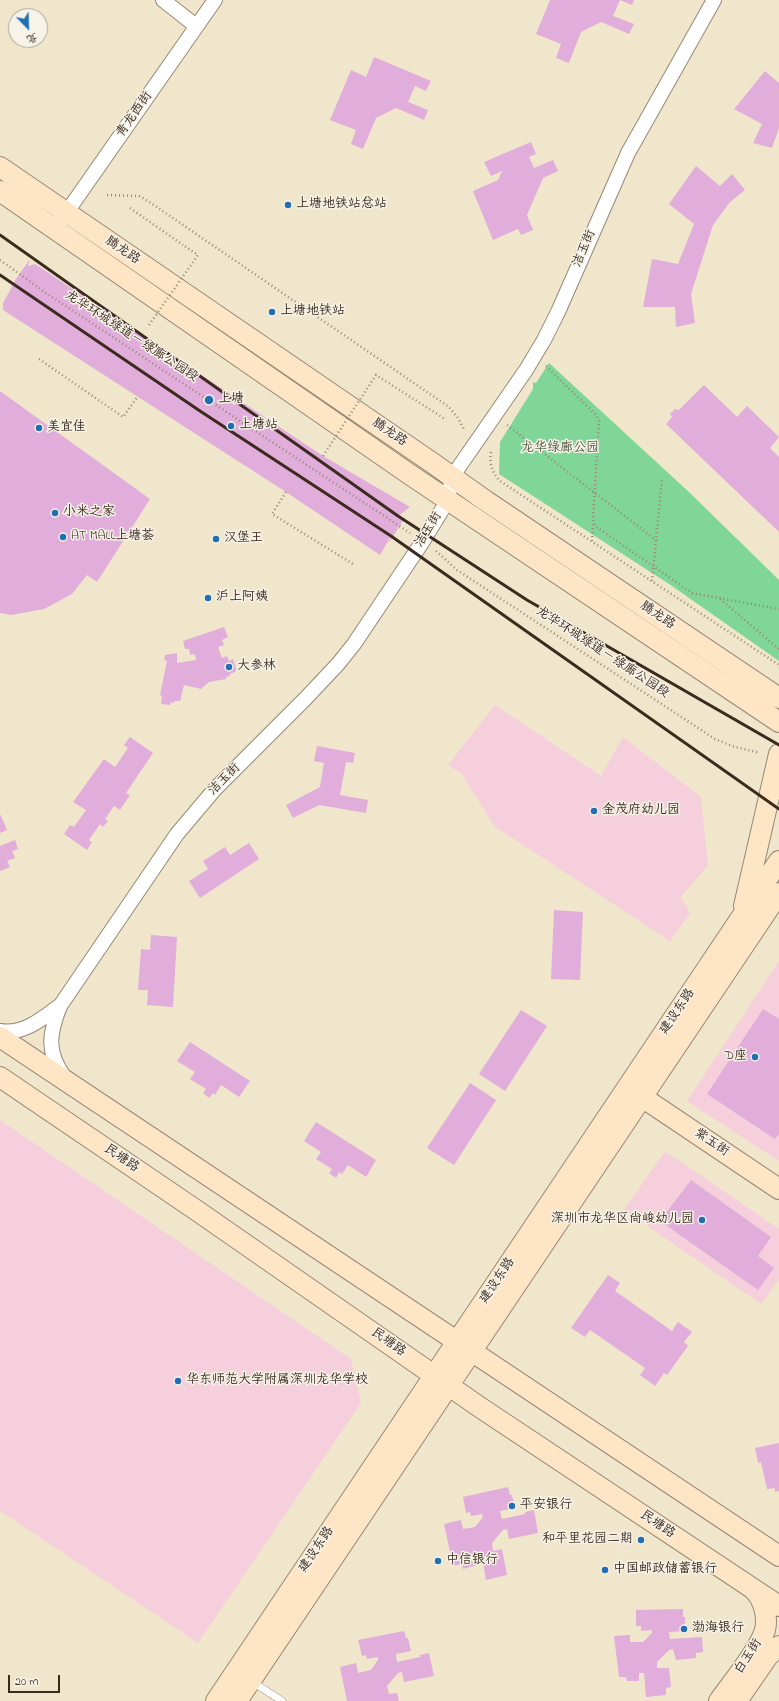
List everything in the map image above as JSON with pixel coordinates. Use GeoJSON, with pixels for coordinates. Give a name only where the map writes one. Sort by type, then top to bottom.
{"type":"FeatureCollection","features":[{"type":"Feature","properties":{"kind":"main road","name":"腾龙路"},"geometry":{"type":"LineString","coordinates":[[0,167],[486,501],[779,698]]}},
{"type":"Feature","properties":{"kind":"main road","name":"腾龙路"},"geometry":{"type":"LineString","coordinates":[[0,191],[448,500],[778,722]]}},
{"type":"Feature","properties":{"kind":"main road"},"geometry":{"type":"LineString","coordinates":[[741,919],[772,754]]}},
{"type":"Feature","properties":{"kind":"main road","name":"建设东路"},"geometry":{"type":"LineString","coordinates":[[237,1701],[442,1381],[779,861]]}},
{"type":"Feature","properties":{"kind":"main road","name":"建设东路"},"geometry":{"type":"LineString","coordinates":[[464,1347],[642,1097],[772,910],[779,893]]}},
{"type":"Feature","properties":{"kind":"main road"},"geometry":{"type":"LineString","coordinates":[[0,1037],[779,1556]]}},
{"type":"Feature","properties":{"kind":"main road","name":"民塘路"},"geometry":{"type":"LineString","coordinates":[[0,1077],[196,1210],[442,1381],[779,1606]]}},
{"type":"Feature","properties":{"kind":"main road","name":"紫玉街"},"geometry":{"type":"LineString","coordinates":[[642,1097],[779,1189]]}},
{"type":"Feature","properties":{"kind":"main road","name":"建设东路"},"geometry":{"type":"LineString","coordinates":[[216,1701],[442,1381]]}},
{"type":"Feature","properties":{"kind":"main road","name":"白玉街"},"geometry":{"type":"LineString","coordinates":[[719,1701],[758,1646],[765,1630],[766,1620],[763,1604],[753,1588]]}},
{"type":"Feature","properties":{"kind":"main road","name":"白玉街"},"geometry":{"type":"LineString","coordinates":[[737,1701],[768,1656],[779,1646]]}},
{"type":"Feature","properties":{"kind":"street"},"geometry":{"type":"LineString","coordinates":[[163,0],[196,26]]}},
{"type":"Feature","properties":{"kind":"street","name":"青龙西街"},"geometry":{"type":"LineString","coordinates":[[55,229],[214,0]]}},
{"type":"Feature","properties":{"kind":"street","name":"洁玉街"},"geometry":{"type":"LineString","coordinates":[[60,1006],[190,817],[306,698],[354,644],[448,500],[452,477],[526,370],[544,340],[564,300],[628,153],[714,0]]}},
{"type":"Feature","properties":{"kind":"street"},"geometry":{"type":"LineString","coordinates":[[0,1031],[15,1031],[34,1024],[60,1006]]}},
{"type":"Feature","properties":{"kind":"street"},"geometry":{"type":"LineString","coordinates":[[60,1006],[52,1026],[50,1037],[52,1052],[56,1064],[72,1086]]}},
{"type":"Feature","properties":{"kind":"lane"},"geometry":{"type":"LineString","coordinates":[[251,1681],[282,1701]]}},
{"type":"Feature","properties":{"kind":"path"},"geometry":{"type":"LineString","coordinates":[[107,195],[139,196],[148,201],[448,407],[458,418],[465,431]]}},
{"type":"Feature","properties":{"kind":"path"},"geometry":{"type":"LineString","coordinates":[[130,208],[198,255],[149,325]]}},
{"type":"Feature","properties":{"kind":"path","name":"龙华环城绿道－绿廊公园段"},"geometry":{"type":"LineString","coordinates":[[0,260],[38,287],[414,535]]}},
{"type":"Feature","properties":{"kind":"path"},"geometry":{"type":"LineString","coordinates":[[39,359],[123,417],[138,396]]}},
{"type":"Feature","properties":{"kind":"path"},"geometry":{"type":"LineString","coordinates":[[545,365],[598,418],[600,424],[594,492],[592,541]]}},
{"type":"Feature","properties":{"kind":"path"},"geometry":{"type":"LineString","coordinates":[[323,456],[376,375],[445,419]]}},
{"type":"Feature","properties":{"kind":"path"},"geometry":{"type":"LineString","coordinates":[[506,425],[656,541]]}},
{"type":"Feature","properties":{"kind":"path"},"geometry":{"type":"LineString","coordinates":[[491,452],[491,466],[494,475],[500,480],[779,665]]}},
{"type":"Feature","properties":{"kind":"path"},"geometry":{"type":"LineString","coordinates":[[652,581],[662,479]]}},
{"type":"Feature","properties":{"kind":"path"},"geometry":{"type":"LineString","coordinates":[[286,492],[272,514],[353,564]]}},
{"type":"Feature","properties":{"kind":"path"},"geometry":{"type":"LineString","coordinates":[[593,522],[598,529],[692,593],[779,609]]}},
{"type":"Feature","properties":{"kind":"path","name":"龙华环城绿道－绿廊公园段"},"geometry":{"type":"LineString","coordinates":[[435,550],[457,570],[715,739],[724,743],[772,754]]}},
{"type":"Feature","properties":{"kind":"path"},"geometry":{"type":"LineString","coordinates":[[719,599],[779,649]]}},
{"type":"Feature","properties":{"kind":"shaded area","name":"金茂府幼儿园"},"geometry":{"type":"Polygon","coordinates":[[[495,705],[601,776],[623,737],[701,797],[708,865],[681,897],[690,913],[670,941],[494,826],[462,774],[448,765],[495,705]]]}},
{"type":"Feature","properties":{"kind":"shaded area"},"geometry":{"type":"Polygon","coordinates":[[[779,961],[779,1161],[687,1101],[779,961]]]}},
{"type":"Feature","properties":{"kind":"shaded area","name":"华东师范大学附属深圳龙华学校"},"geometry":{"type":"Polygon","coordinates":[[[0,1120],[351,1359],[361,1403],[198,1643],[0,1511],[0,1120]]]}},
{"type":"Feature","properties":{"kind":"shaded area","name":"深圳市龙华区尚峻幼儿园"},"geometry":{"type":"Polygon","coordinates":[[[665,1151],[779,1229],[779,1279],[761,1304],[624,1210],[665,1151]]]}},
{"type":"Feature","properties":{"kind":"green space","name":"龙华绿廊公园"},"geometry":{"type":"Polygon","coordinates":[[[549,363],[691,494],[779,580],[779,661],[672,586],[499,474],[500,442],[533,389],[533,382],[536,383],[549,363]]]}},
{"type":"Feature","properties":{"kind":"building"},"geometry":{"type":"Polygon","coordinates":[[[550,0],[620,0],[613,16],[634,24],[629,34],[601,22],[581,32],[569,63],[556,58],[561,44],[536,34],[550,0]]]}},
{"type":"Feature","properties":{"kind":"building"},"geometry":{"type":"Polygon","coordinates":[[[620,0],[634,0],[632,5],[620,0]]]}},
{"type":"Feature","properties":{"kind":"building"},"geometry":{"type":"Polygon","coordinates":[[[374,57],[431,81],[426,91],[415,86],[408,102],[428,110],[424,120],[396,108],[376,118],[363,149],[351,144],[356,130],[330,120],[351,70],[366,77],[374,57]]]}},
{"type":"Feature","properties":{"kind":"building"},"geometry":{"type":"Polygon","coordinates":[[[765,71],[779,83],[779,128],[772,148],[753,143],[762,124],[734,109],[765,71]]]}},
{"type":"Feature","properties":{"kind":"building"},"geometry":{"type":"Polygon","coordinates":[[[531,142],[536,154],[529,157],[534,168],[553,160],[558,171],[543,178],[527,215],[533,230],[521,235],[518,229],[493,240],[473,191],[498,180],[502,171],[491,176],[484,162],[531,142]]]}},
{"type":"Feature","properties":{"kind":"building"},"geometry":{"type":"Polygon","coordinates":[[[696,166],[720,186],[732,174],[745,190],[730,202],[713,225],[691,294],[695,323],[676,327],[675,307],[643,307],[652,259],[678,264],[694,224],[669,204],[696,166]]]}},
{"type":"Feature","properties":{"kind":"building","name":"上塘站"},"geometry":{"type":"Polygon","coordinates":[[[30,259],[28,266],[35,264],[323,456],[410,507],[398,516],[404,519],[389,543],[391,536],[380,555],[286,492],[3,310],[3,303],[13,285],[10,288],[30,259]]]}},
{"type":"Feature","properties":{"kind":"building"},"geometry":{"type":"Polygon","coordinates":[[[704,385],[737,417],[747,406],[779,437],[770,448],[779,457],[779,532],[666,424],[672,417],[670,414],[675,409],[679,410],[704,385]]]}},
{"type":"Feature","properties":{"kind":"building","name":"AT MALL上塘荟"},"geometry":{"type":"Polygon","coordinates":[[[0,391],[150,499],[97,582],[87,575],[72,594],[44,609],[11,615],[0,613],[0,391]]]}},
{"type":"Feature","properties":{"kind":"building"},"geometry":{"type":"Polygon","coordinates":[[[224,627],[228,637],[222,640],[224,645],[218,647],[222,658],[227,656],[229,661],[233,659],[237,671],[230,674],[230,676],[226,677],[226,679],[209,682],[201,689],[184,685],[180,701],[175,701],[174,703],[171,702],[170,705],[161,704],[162,696],[160,695],[167,661],[164,660],[165,655],[177,653],[177,663],[196,660],[195,654],[190,655],[189,649],[185,649],[183,641],[224,627]]]}},
{"type":"Feature","properties":{"kind":"building"},"geometry":{"type":"Polygon","coordinates":[[[130,737],[153,753],[126,793],[130,795],[120,810],[114,806],[105,819],[108,821],[103,827],[100,824],[89,840],[92,842],[87,850],[64,834],[70,825],[74,827],[86,810],[73,802],[104,759],[115,767],[128,748],[124,745],[130,737]]]}},
{"type":"Feature","properties":{"kind":"building"},"geometry":{"type":"Polygon","coordinates":[[[317,746],[355,753],[353,763],[346,762],[340,795],[368,800],[366,813],[319,805],[293,818],[286,805],[320,787],[324,763],[314,761],[317,746]]]}},
{"type":"Feature","properties":{"kind":"building"},"geometry":{"type":"Polygon","coordinates":[[[0,814],[7,830],[0,833],[0,814]]]}},
{"type":"Feature","properties":{"kind":"building"},"geometry":{"type":"Polygon","coordinates":[[[15,840],[18,849],[12,851],[15,858],[7,861],[10,867],[0,871],[0,846],[15,840]]]}},
{"type":"Feature","properties":{"kind":"building"},"geometry":{"type":"Polygon","coordinates":[[[249,843],[259,859],[200,898],[189,881],[208,869],[203,861],[225,847],[230,855],[249,843]]]}},
{"type":"Feature","properties":{"kind":"building"},"geometry":{"type":"Polygon","coordinates":[[[554,910],[583,912],[580,980],[551,979],[554,910]]]}},
{"type":"Feature","properties":{"kind":"building"},"geometry":{"type":"Polygon","coordinates":[[[151,935],[177,937],[173,1007],[147,1005],[148,990],[138,990],[141,949],[150,950],[151,935]]]}},
{"type":"Feature","properties":{"kind":"building","name":"D座"},"geometry":{"type":"Polygon","coordinates":[[[763,1009],[779,1019],[779,1134],[775,1139],[707,1094],[763,1009]]]}},
{"type":"Feature","properties":{"kind":"building"},"geometry":{"type":"Polygon","coordinates":[[[521,1010],[547,1026],[505,1091],[479,1074],[521,1010]]]}},
{"type":"Feature","properties":{"kind":"building"},"geometry":{"type":"Polygon","coordinates":[[[190,1042],[250,1081],[239,1097],[221,1085],[215,1095],[213,1093],[209,1098],[203,1093],[206,1089],[190,1079],[195,1072],[177,1061],[190,1042]]]}},
{"type":"Feature","properties":{"kind":"building"},"geometry":{"type":"Polygon","coordinates":[[[470,1083],[496,1100],[454,1165],[427,1148],[470,1083]]]}},
{"type":"Feature","properties":{"kind":"building"},"geometry":{"type":"Polygon","coordinates":[[[316,1122],[376,1160],[366,1177],[348,1165],[342,1174],[339,1172],[336,1178],[329,1173],[332,1169],[316,1159],[321,1152],[304,1141],[316,1122]]]}},
{"type":"Feature","properties":{"kind":"building"},"geometry":{"type":"Polygon","coordinates":[[[691,1180],[771,1237],[758,1256],[774,1268],[758,1290],[660,1221],[691,1180]]]}},
{"type":"Feature","properties":{"kind":"building"},"geometry":{"type":"Polygon","coordinates":[[[608,1275],[620,1283],[615,1291],[672,1331],[678,1322],[692,1332],[684,1342],[688,1346],[667,1375],[664,1373],[655,1386],[640,1375],[645,1368],[590,1330],[585,1337],[571,1328],[608,1275]]]}},
{"type":"Feature","properties":{"kind":"building"},"geometry":{"type":"Polygon","coordinates":[[[779,1443],[779,1491],[775,1492],[775,1488],[767,1489],[761,1462],[758,1463],[755,1448],[779,1443]]]}},
{"type":"Feature","properties":{"kind":"building"},"geometry":{"type":"Polygon","coordinates":[[[508,1487],[510,1495],[512,1495],[515,1508],[500,1511],[502,1519],[525,1514],[525,1512],[534,1510],[538,1533],[509,1539],[507,1529],[503,1530],[492,1543],[493,1551],[502,1549],[507,1575],[486,1580],[482,1557],[476,1558],[478,1565],[463,1569],[462,1564],[453,1566],[444,1524],[461,1520],[463,1529],[475,1527],[483,1517],[482,1514],[471,1516],[470,1512],[466,1513],[463,1497],[508,1487]]]}},
{"type":"Feature","properties":{"kind":"building"},"geometry":{"type":"Polygon","coordinates":[[[683,1609],[683,1617],[685,1617],[685,1631],[669,1632],[670,1639],[702,1637],[703,1652],[696,1653],[696,1658],[676,1660],[673,1649],[669,1650],[657,1662],[657,1668],[669,1668],[671,1687],[666,1688],[666,1695],[646,1697],[644,1673],[639,1673],[639,1681],[627,1681],[626,1677],[619,1677],[614,1636],[630,1635],[630,1642],[643,1642],[652,1633],[652,1630],[641,1631],[641,1626],[636,1626],[636,1610],[683,1609]]]}},
{"type":"Feature","properties":{"kind":"building"},"geometry":{"type":"Polygon","coordinates":[[[404,1631],[406,1638],[408,1638],[411,1651],[396,1654],[397,1662],[420,1657],[420,1655],[429,1653],[434,1676],[404,1682],[402,1672],[398,1673],[387,1686],[389,1694],[397,1693],[399,1701],[347,1701],[340,1667],[356,1663],[358,1673],[371,1670],[378,1660],[378,1657],[367,1659],[366,1655],[362,1656],[358,1640],[404,1631]]]}},
{"type":"Feature","properties":{"kind":"railway"},"geometry":{"type":"LineString","coordinates":[[0,235],[398,516],[527,600],[779,745]]}},
{"type":"Feature","properties":{"kind":"railway"},"geometry":{"type":"LineString","coordinates":[[0,275],[200,411],[391,536],[779,809]]}},
{"type":"Feature","properties":{"kind":"place","name":"上塘地铁站总站"},"geometry":{"type":"Point","coordinates":[288,205]}},
{"type":"Feature","properties":{"kind":"place","name":"上塘地铁站"},"geometry":{"type":"Point","coordinates":[272,312]}},
{"type":"Feature","properties":{"kind":"place","name":"上塘"},"geometry":{"type":"Point","coordinates":[209,400]}},
{"type":"Feature","properties":{"kind":"place","name":"上塘站"},"geometry":{"type":"Point","coordinates":[231,426]}},
{"type":"Feature","properties":{"kind":"place","name":"美宜佳"},"geometry":{"type":"Point","coordinates":[39,428]}},
{"type":"Feature","properties":{"kind":"place","name":"小米之家"},"geometry":{"type":"Point","coordinates":[55,513]}},
{"type":"Feature","properties":{"kind":"place","name":"AT MALL上塘荟"},"geometry":{"type":"Point","coordinates":[63,537]}},
{"type":"Feature","properties":{"kind":"place","name":"汉堡王"},"geometry":{"type":"Point","coordinates":[216,539]}},
{"type":"Feature","properties":{"kind":"place","name":"沪上阿姨"},"geometry":{"type":"Point","coordinates":[208,598]}},
{"type":"Feature","properties":{"kind":"place","name":"大参林"},"geometry":{"type":"Point","coordinates":[229,667]}},
{"type":"Feature","properties":{"kind":"place","name":"金茂府幼儿园"},"geometry":{"type":"Point","coordinates":[594,811]}},
{"type":"Feature","properties":{"kind":"place","name":"D座"},"geometry":{"type":"Point","coordinates":[755,1057]}},
{"type":"Feature","properties":{"kind":"place","name":"深圳市龙华区尚峻幼儿园"},"geometry":{"type":"Point","coordinates":[702,1220]}},
{"type":"Feature","properties":{"kind":"place","name":"华东师范大学附属深圳龙华学校"},"geometry":{"type":"Point","coordinates":[178,1381]}},
{"type":"Feature","properties":{"kind":"place","name":"平安银行"},"geometry":{"type":"Point","coordinates":[512,1506]}},
{"type":"Feature","properties":{"kind":"place","name":"和平里花园二期"},"geometry":{"type":"Point","coordinates":[641,1540]}},
{"type":"Feature","properties":{"kind":"place","name":"中信银行"},"geometry":{"type":"Point","coordinates":[438,1561]}},
{"type":"Feature","properties":{"kind":"place","name":"中国邮政储蓄银行"},"geometry":{"type":"Point","coordinates":[605,1570]}},
{"type":"Feature","properties":{"kind":"place","name":"渤海银行"},"geometry":{"type":"Point","coordinates":[684,1629]}}]}
